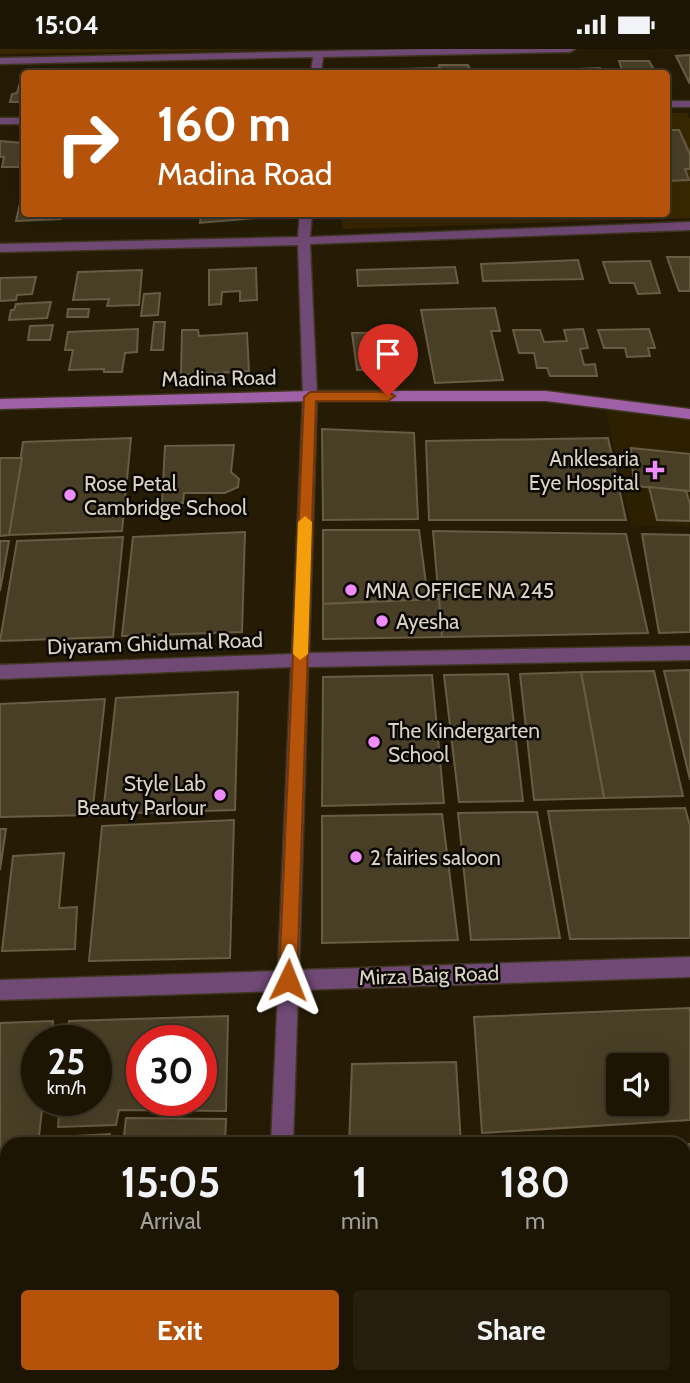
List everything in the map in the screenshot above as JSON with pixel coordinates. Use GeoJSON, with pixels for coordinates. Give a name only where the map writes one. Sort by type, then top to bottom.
{"type":"FeatureCollection","features":[{"type":"Feature","properties":{"kind":"main road","name":"Madina Road"},"geometry":{"type":"LineString","coordinates":[[0,404],[310,397],[546,396],[690,414]]}},
{"type":"Feature","properties":{"kind":"street"},"geometry":{"type":"LineString","coordinates":[[0,61],[570,49]]}},
{"type":"Feature","properties":{"kind":"street"},"geometry":{"type":"LineString","coordinates":[[316,70],[318,54]]}},
{"type":"Feature","properties":{"kind":"street"},"geometry":{"type":"LineString","coordinates":[[670,104],[690,104]]}},
{"type":"Feature","properties":{"kind":"street"},"geometry":{"type":"LineString","coordinates":[[0,121],[21,121]]}},
{"type":"Feature","properties":{"kind":"street"},"geometry":{"type":"LineString","coordinates":[[282,1137],[310,397],[304,241],[306,217]]}},
{"type":"Feature","properties":{"kind":"street"},"geometry":{"type":"LineString","coordinates":[[0,248],[304,241],[690,226]]}},
{"type":"Feature","properties":{"kind":"street","name":"Diyaram Ghidumal Road"},"geometry":{"type":"LineString","coordinates":[[0,673],[300,660],[690,653]]}},
{"type":"Feature","properties":{"kind":"street","name":"Mirza Baig Road"},"geometry":{"type":"LineString","coordinates":[[0,990],[690,967]]}},
{"type":"Feature","properties":{"kind":"shaded area"},"geometry":{"type":"Polygon","coordinates":[[[0,49],[311,49],[0,54],[0,49]]]}},
{"type":"Feature","properties":{"kind":"shaded area"},"geometry":{"type":"Polygon","coordinates":[[[670,113],[687,113],[690,119],[690,218],[342,229],[341,217],[670,217],[670,113]]]}},
{"type":"Feature","properties":{"kind":"shaded area","name":"Anklesaria Eye Hospital"},"geometry":{"type":"Polygon","coordinates":[[[605,404],[690,414],[690,527],[631,525],[605,404]]]}},
{"type":"Feature","properties":{"kind":"building"},"geometry":{"type":"Polygon","coordinates":[[[690,55],[690,84],[676,56],[690,55]]]}},
{"type":"Feature","properties":{"kind":"building"},"geometry":{"type":"Polygon","coordinates":[[[619,61],[649,61],[654,70],[622,70],[619,61]]]}},
{"type":"Feature","properties":{"kind":"building"},"geometry":{"type":"Polygon","coordinates":[[[439,65],[468,65],[470,70],[440,70],[439,65]]]}},
{"type":"Feature","properties":{"kind":"building"},"geometry":{"type":"Polygon","coordinates":[[[440,68],[440,70],[357,70],[440,68]]]}},
{"type":"Feature","properties":{"kind":"building"},"geometry":{"type":"Polygon","coordinates":[[[600,68],[601,70],[554,70],[600,68]]]}},
{"type":"Feature","properties":{"kind":"building"},"geometry":{"type":"Polygon","coordinates":[[[21,79],[21,102],[10,102],[12,94],[17,93],[21,79]]]}},
{"type":"Feature","properties":{"kind":"building"},"geometry":{"type":"Polygon","coordinates":[[[670,130],[679,130],[690,154],[690,169],[685,169],[689,180],[670,181],[670,130]]]}},
{"type":"Feature","properties":{"kind":"building"},"geometry":{"type":"Polygon","coordinates":[[[0,141],[21,143],[19,167],[2,167],[4,157],[0,157],[0,141]]]}},
{"type":"Feature","properties":{"kind":"building"},"geometry":{"type":"Polygon","coordinates":[[[21,199],[21,217],[62,217],[61,219],[16,221],[21,199]]]}},
{"type":"Feature","properties":{"kind":"building"},"geometry":{"type":"Polygon","coordinates":[[[201,217],[256,217],[256,218],[200,223],[201,217]]]}},
{"type":"Feature","properties":{"kind":"building"},"geometry":{"type":"Polygon","coordinates":[[[667,257],[690,257],[690,291],[679,291],[667,257]]]}},
{"type":"Feature","properties":{"kind":"building"},"geometry":{"type":"Polygon","coordinates":[[[578,260],[583,279],[483,281],[481,264],[578,260]]]}},
{"type":"Feature","properties":{"kind":"building"},"geometry":{"type":"Polygon","coordinates":[[[650,261],[660,293],[638,294],[634,283],[610,283],[603,262],[650,261]]]}},
{"type":"Feature","properties":{"kind":"building"},"geometry":{"type":"Polygon","coordinates":[[[455,267],[458,283],[358,286],[357,270],[455,267]]]}},
{"type":"Feature","properties":{"kind":"building"},"geometry":{"type":"Polygon","coordinates":[[[256,268],[257,300],[240,301],[240,291],[222,292],[221,304],[209,305],[209,270],[256,268]]]}},
{"type":"Feature","properties":{"kind":"building"},"geometry":{"type":"Polygon","coordinates":[[[142,270],[139,305],[107,306],[109,299],[73,300],[78,272],[142,270]]]}},
{"type":"Feature","properties":{"kind":"building"},"geometry":{"type":"Polygon","coordinates":[[[36,277],[32,294],[17,295],[16,300],[0,301],[0,278],[36,277]]]}},
{"type":"Feature","properties":{"kind":"building"},"geometry":{"type":"Polygon","coordinates":[[[160,293],[158,315],[141,316],[144,294],[160,293]]]}},
{"type":"Feature","properties":{"kind":"building"},"geometry":{"type":"Polygon","coordinates":[[[51,302],[47,318],[9,320],[11,310],[14,310],[16,304],[51,302]]]}},
{"type":"Feature","properties":{"kind":"building"},"geometry":{"type":"Polygon","coordinates":[[[495,308],[500,331],[491,331],[503,380],[435,383],[421,310],[495,308]]]}},
{"type":"Feature","properties":{"kind":"building"},"geometry":{"type":"Polygon","coordinates":[[[68,309],[89,309],[88,317],[67,317],[68,309]]]}},
{"type":"Feature","properties":{"kind":"building"},"geometry":{"type":"Polygon","coordinates":[[[154,322],[165,322],[163,350],[151,350],[154,322]]]}},
{"type":"Feature","properties":{"kind":"building"},"geometry":{"type":"Polygon","coordinates":[[[53,325],[50,340],[28,340],[30,326],[53,325]]]}},
{"type":"Feature","properties":{"kind":"building"},"geometry":{"type":"Polygon","coordinates":[[[138,329],[137,352],[125,353],[122,372],[104,372],[104,369],[69,370],[73,350],[65,350],[68,332],[138,329]]]}},
{"type":"Feature","properties":{"kind":"building"},"geometry":{"type":"Polygon","coordinates":[[[583,329],[588,348],[580,349],[584,365],[595,364],[597,376],[550,376],[547,368],[537,368],[534,353],[519,353],[513,330],[540,330],[544,342],[567,341],[564,330],[583,329]]]}},
{"type":"Feature","properties":{"kind":"building"},"geometry":{"type":"Polygon","coordinates":[[[649,329],[655,348],[648,348],[650,356],[627,357],[625,348],[604,348],[598,330],[649,329]]]}},
{"type":"Feature","properties":{"kind":"building"},"geometry":{"type":"Polygon","coordinates":[[[182,330],[198,330],[199,336],[247,333],[249,371],[181,375],[182,330]]]}},
{"type":"Feature","properties":{"kind":"building"},"geometry":{"type":"Polygon","coordinates":[[[407,332],[410,347],[404,347],[406,368],[357,370],[352,333],[407,332]]]}},
{"type":"Feature","properties":{"kind":"building"},"geometry":{"type":"Polygon","coordinates":[[[322,429],[414,433],[418,519],[323,520],[322,429]]]}},
{"type":"Feature","properties":{"kind":"building","name":"Rose Petal Cambridge School"},"geometry":{"type":"Polygon","coordinates":[[[131,438],[122,531],[9,535],[23,442],[131,438]]]}},
{"type":"Feature","properties":{"kind":"building"},"geometry":{"type":"Polygon","coordinates":[[[608,438],[626,520],[429,520],[426,441],[608,438]]]}},
{"type":"Feature","properties":{"kind":"building"},"geometry":{"type":"Polygon","coordinates":[[[234,445],[231,472],[239,479],[238,487],[225,493],[184,493],[183,503],[162,503],[165,446],[234,445]]]}},
{"type":"Feature","properties":{"kind":"building"},"geometry":{"type":"Polygon","coordinates":[[[631,448],[690,454],[690,491],[634,486],[631,448]]]}},
{"type":"Feature","properties":{"kind":"building"},"geometry":{"type":"Polygon","coordinates":[[[0,458],[22,458],[9,535],[0,536],[0,458]]]}},
{"type":"Feature","properties":{"kind":"building"},"geometry":{"type":"Polygon","coordinates":[[[649,487],[686,491],[690,504],[690,521],[657,520],[649,487]]]}},
{"type":"Feature","properties":{"kind":"building"},"geometry":{"type":"Polygon","coordinates":[[[323,530],[419,530],[428,599],[323,604],[323,530]]]}},
{"type":"Feature","properties":{"kind":"building"},"geometry":{"type":"Polygon","coordinates":[[[433,531],[626,534],[648,633],[442,637],[433,531]]]}},
{"type":"Feature","properties":{"kind":"building"},"geometry":{"type":"Polygon","coordinates":[[[245,532],[242,632],[122,636],[133,537],[245,532]]]}},
{"type":"Feature","properties":{"kind":"building"},"geometry":{"type":"Polygon","coordinates":[[[642,534],[690,535],[690,632],[659,633],[642,534]]]}},
{"type":"Feature","properties":{"kind":"building"},"geometry":{"type":"Polygon","coordinates":[[[123,537],[113,637],[0,641],[17,541],[123,537]]]}},
{"type":"Feature","properties":{"kind":"building"},"geometry":{"type":"Polygon","coordinates":[[[0,541],[9,541],[0,591],[0,541]]]}},
{"type":"Feature","properties":{"kind":"building","name":"Ayesha"},"geometry":{"type":"Polygon","coordinates":[[[439,599],[442,637],[323,639],[323,604],[439,599]]]}},
{"type":"Feature","properties":{"kind":"building"},"geometry":{"type":"Polygon","coordinates":[[[690,670],[690,780],[664,671],[690,670]]]}},
{"type":"Feature","properties":{"kind":"building"},"geometry":{"type":"Polygon","coordinates":[[[654,671],[683,796],[604,798],[581,672],[654,671]]]}},
{"type":"Feature","properties":{"kind":"building"},"geometry":{"type":"Polygon","coordinates":[[[581,672],[604,798],[534,800],[520,674],[581,672]]]}},
{"type":"Feature","properties":{"kind":"building"},"geometry":{"type":"Polygon","coordinates":[[[508,674],[523,801],[459,802],[444,675],[508,674]]]}},
{"type":"Feature","properties":{"kind":"building"},"geometry":{"type":"Polygon","coordinates":[[[432,675],[444,803],[322,806],[323,677],[432,675]]]}},
{"type":"Feature","properties":{"kind":"building"},"geometry":{"type":"Polygon","coordinates":[[[238,692],[235,810],[103,814],[116,698],[238,692]]]}},
{"type":"Feature","properties":{"kind":"building"},"geometry":{"type":"Polygon","coordinates":[[[105,699],[92,815],[0,817],[0,704],[105,699]]]}},
{"type":"Feature","properties":{"kind":"building"},"geometry":{"type":"Polygon","coordinates":[[[685,808],[690,826],[690,938],[570,939],[548,811],[685,808]]]}},
{"type":"Feature","properties":{"kind":"building"},"geometry":{"type":"Polygon","coordinates":[[[537,812],[560,938],[471,940],[458,813],[537,812]]]}},
{"type":"Feature","properties":{"kind":"building"},"geometry":{"type":"Polygon","coordinates":[[[442,814],[458,940],[322,943],[322,816],[442,814]]]}},
{"type":"Feature","properties":{"kind":"building"},"geometry":{"type":"Polygon","coordinates":[[[234,820],[230,958],[89,961],[102,826],[234,820]]]}},
{"type":"Feature","properties":{"kind":"building"},"geometry":{"type":"Polygon","coordinates":[[[0,829],[6,829],[0,870],[0,829]]]}},
{"type":"Feature","properties":{"kind":"building"},"geometry":{"type":"Polygon","coordinates":[[[64,853],[59,908],[77,907],[75,949],[2,951],[13,856],[64,853]]]}},
{"type":"Feature","properties":{"kind":"building"},"geometry":{"type":"Polygon","coordinates":[[[690,1008],[690,1120],[482,1133],[474,1017],[690,1008]]]}},
{"type":"Feature","properties":{"kind":"building"},"geometry":{"type":"Polygon","coordinates":[[[228,1016],[226,1111],[217,1111],[217,1025],[126,1025],[126,1110],[119,1110],[116,1125],[58,1127],[59,1116],[112,1116],[112,1025],[69,1025],[69,1021],[228,1016]]]}},
{"type":"Feature","properties":{"kind":"building"},"geometry":{"type":"Polygon","coordinates":[[[53,1021],[53,1025],[21,1025],[21,1116],[41,1116],[39,1137],[0,1137],[0,1023],[53,1021]]]}},
{"type":"Feature","properties":{"kind":"building"},"geometry":{"type":"Polygon","coordinates":[[[456,1062],[461,1137],[349,1137],[352,1064],[456,1062]]]}},
{"type":"Feature","properties":{"kind":"building"},"geometry":{"type":"Polygon","coordinates":[[[126,1118],[226,1119],[225,1137],[124,1137],[126,1118]]]}},
{"type":"Feature","properties":{"kind":"building"},"geometry":{"type":"Polygon","coordinates":[[[110,1134],[110,1137],[58,1137],[110,1134]]]}},
{"type":"Feature","properties":{"kind":"slow traffic"},"geometry":{"type":"LineString","coordinates":[[300,654],[305,522]]}},
{"type":"Feature","properties":{"kind":"place","name":"Anklesaria Eye Hospital"},"geometry":{"type":"Point","coordinates":[655,470]}},
{"type":"Feature","properties":{"kind":"place","name":"Rose Petal Cambridge School"},"geometry":{"type":"Point","coordinates":[70,495]}},
{"type":"Feature","properties":{"kind":"place","name":"MNA OFFICE NA 245"},"geometry":{"type":"Point","coordinates":[351,590]}},
{"type":"Feature","properties":{"kind":"place","name":"Ayesha"},"geometry":{"type":"Point","coordinates":[382,621]}},
{"type":"Feature","properties":{"kind":"place","name":"The Kindergarten School"},"geometry":{"type":"Point","coordinates":[374,742]}},
{"type":"Feature","properties":{"kind":"place","name":"Style Lab Beauty Parlour"},"geometry":{"type":"Point","coordinates":[220,795]}},
{"type":"Feature","properties":{"kind":"place","name":"2 fairies saloon"},"geometry":{"type":"Point","coordinates":[356,857]}},
{"type":"Feature","properties":{"kind":"route"},"geometry":{"type":"LineString","coordinates":[[288,980],[310,397],[388,396]]}}]}
